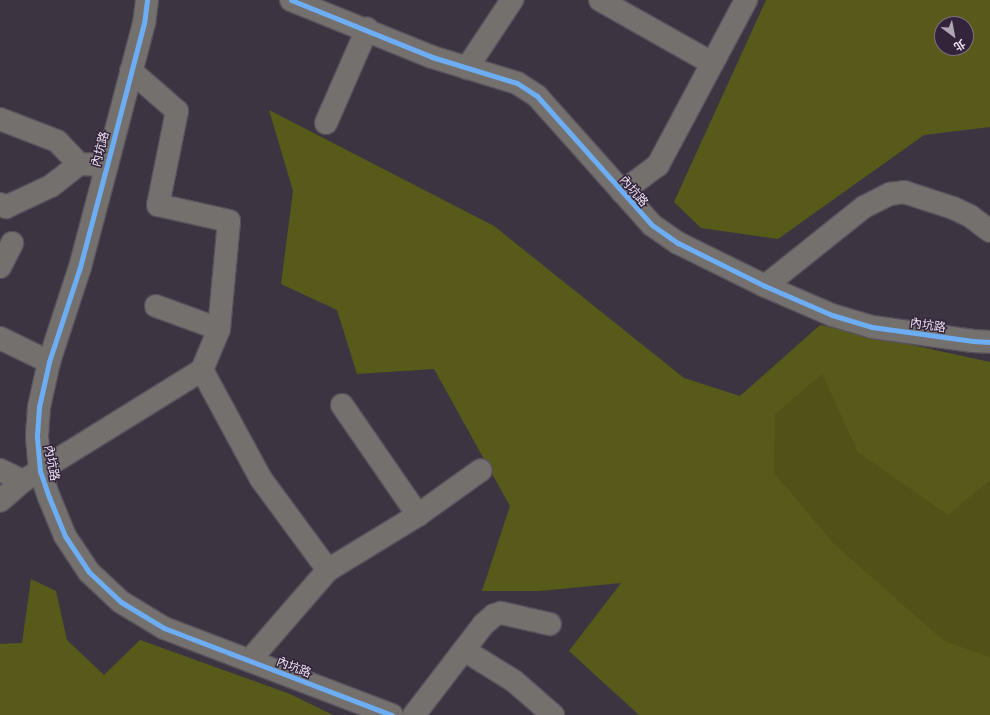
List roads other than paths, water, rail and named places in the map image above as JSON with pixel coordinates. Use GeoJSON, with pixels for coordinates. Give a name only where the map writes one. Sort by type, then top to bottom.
{"type":"FeatureCollection","features":[{"type":"Feature","properties":{"kind":"street","name":"內坑路"},"geometry":{"type":"LineString","coordinates":[[147,0],[144,23],[80,267],[49,362],[39,407],[37,437],[31,476],[65,536],[89,572],[116,597],[164,628],[392,715]]}},
{"type":"Feature","properties":{"kind":"street","name":"內坑路"},"geometry":{"type":"LineString","coordinates":[[291,0],[467,68],[517,83],[537,96],[652,225],[678,243],[765,286],[832,315],[872,327],[973,342],[990,342]]}},
{"type":"Feature","properties":{"kind":"street"},"geometry":{"type":"LineString","coordinates":[[467,68],[512,0]]}},
{"type":"Feature","properties":{"kind":"street"},"geometry":{"type":"LineString","coordinates":[[600,0],[712,63]]}},
{"type":"Feature","properties":{"kind":"street"},"geometry":{"type":"LineString","coordinates":[[622,192],[658,165],[746,0]]}},
{"type":"Feature","properties":{"kind":"street"},"geometry":{"type":"LineString","coordinates":[[326,123],[367,29]]}},
{"type":"Feature","properties":{"kind":"street"},"geometry":{"type":"LineString","coordinates":[[0,501],[31,476],[202,370],[219,329],[230,221],[158,204],[177,110],[131,71]]}},
{"type":"Feature","properties":{"kind":"street"},"geometry":{"type":"LineString","coordinates":[[0,119],[57,141],[79,164]]}},
{"type":"Feature","properties":{"kind":"street"},"geometry":{"type":"LineString","coordinates":[[0,204],[6,207],[51,186],[79,164],[107,165]]}},
{"type":"Feature","properties":{"kind":"street"},"geometry":{"type":"LineString","coordinates":[[765,286],[864,207],[890,194],[904,192],[953,208],[970,216],[990,231]]}},
{"type":"Feature","properties":{"kind":"street"},"geometry":{"type":"LineString","coordinates":[[0,267],[12,243]]}},
{"type":"Feature","properties":{"kind":"street"},"geometry":{"type":"LineString","coordinates":[[156,306],[219,329]]}},
{"type":"Feature","properties":{"kind":"street"},"geometry":{"type":"LineString","coordinates":[[0,338],[49,362]]}},
{"type":"Feature","properties":{"kind":"street"},"geometry":{"type":"LineString","coordinates":[[202,370],[261,480],[328,570]]}},
{"type":"Feature","properties":{"kind":"street"},"geometry":{"type":"LineString","coordinates":[[342,405],[418,515]]}},
{"type":"Feature","properties":{"kind":"street"},"geometry":{"type":"LineString","coordinates":[[0,470],[31,476]]}},
{"type":"Feature","properties":{"kind":"street"},"geometry":{"type":"LineString","coordinates":[[250,660],[328,570],[418,515],[481,470]]}},
{"type":"Feature","properties":{"kind":"street"},"geometry":{"type":"LineString","coordinates":[[414,715],[464,650],[494,615],[501,613],[550,624]]}},
{"type":"Feature","properties":{"kind":"street"},"geometry":{"type":"LineString","coordinates":[[464,650],[514,681],[553,715]]}}]}
